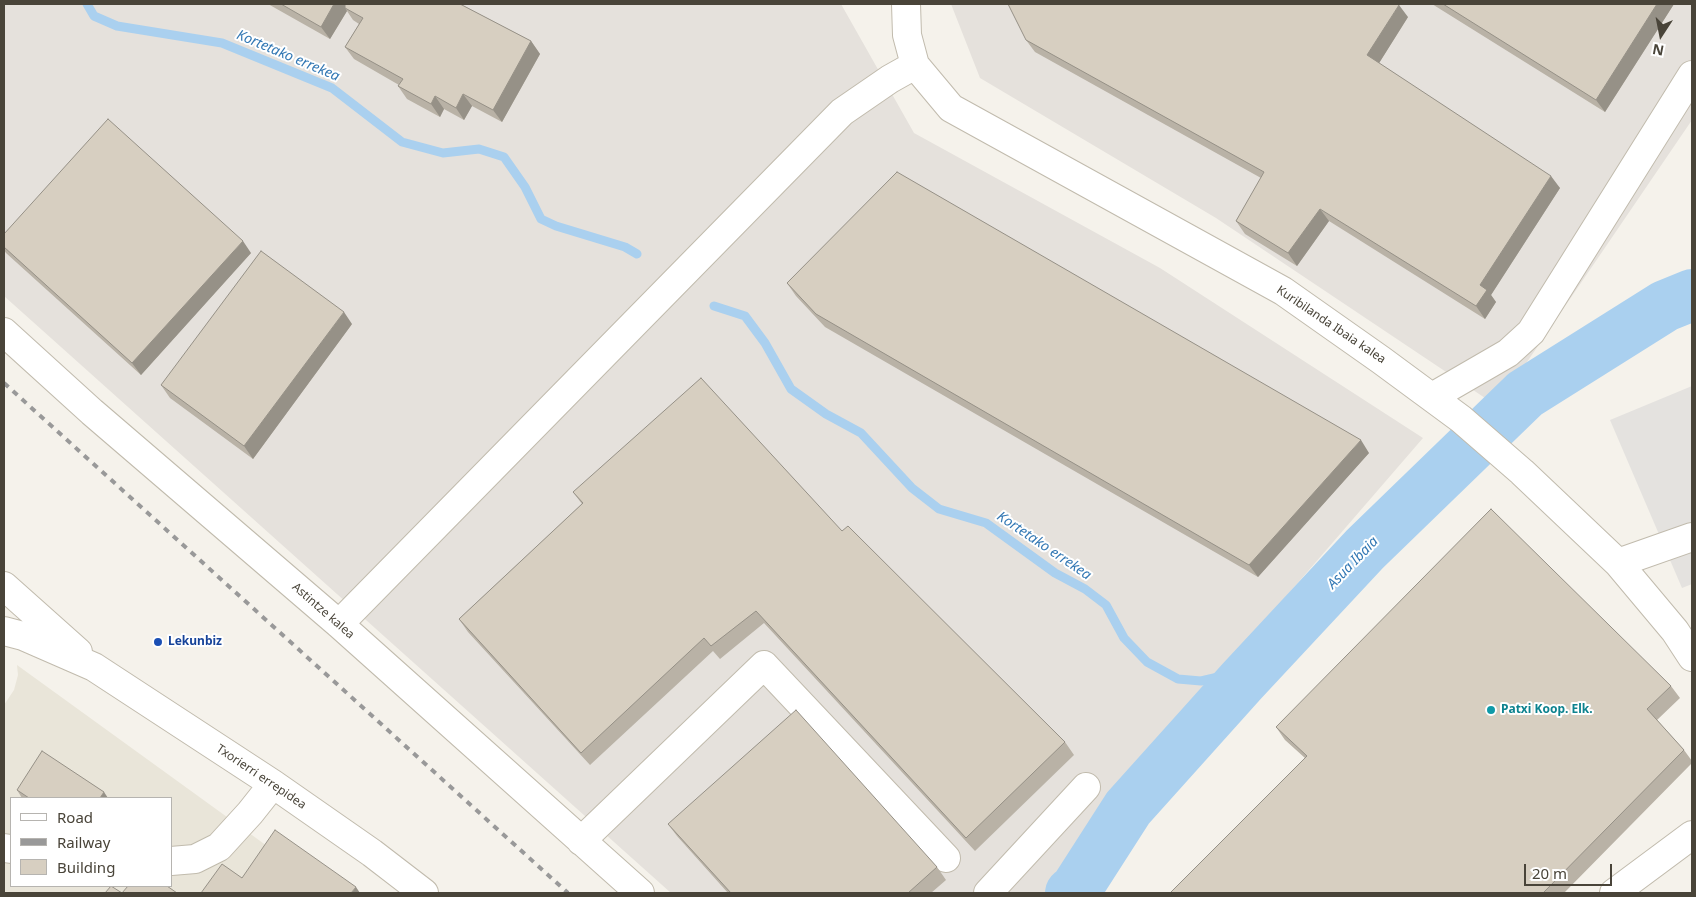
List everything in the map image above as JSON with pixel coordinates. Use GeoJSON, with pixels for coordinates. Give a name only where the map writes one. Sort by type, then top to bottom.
{"type":"FeatureCollection","features":[{"type":"Feature","properties":{"kind":"street"},"geometry":{"type":"LineString","coordinates":[[339,624],[842,112],[890,79],[915,65],[908,35],[906,4]]}},
{"type":"Feature","properties":{"kind":"street","name":"Kuribilanda Ibaia kalea"},"geometry":{"type":"LineString","coordinates":[[915,65],[952,108],[1283,291],[1461,419],[1522,472],[1618,563],[1675,631],[1692,657]]}},
{"type":"Feature","properties":{"kind":"street"},"geometry":{"type":"LineString","coordinates":[[1432,397],[1508,353],[1531,332],[1692,75]]}},
{"type":"Feature","properties":{"kind":"street","name":"Astintze kalea"},"geometry":{"type":"LineString","coordinates":[[4,332],[92,412],[339,624],[640,893]]}},
{"type":"Feature","properties":{"kind":"street"},"geometry":{"type":"LineString","coordinates":[[1618,563],[1692,537]]}},
{"type":"Feature","properties":{"kind":"street","name":"Txorierri errepidea"},"geometry":{"type":"LineString","coordinates":[[4,586],[94,667],[272,784],[372,853],[424,893]]}},
{"type":"Feature","properties":{"kind":"street","name":"Txorierri errepidea"},"geometry":{"type":"LineString","coordinates":[[4,631],[23,636],[94,667]]}},
{"type":"Feature","properties":{"kind":"street"},"geometry":{"type":"LineString","coordinates":[[581,841],[764,665],[946,858]]}},
{"type":"Feature","properties":{"kind":"street"},"geometry":{"type":"LineString","coordinates":[[172,861],[195,859],[219,847],[250,814],[272,784]]}},
{"type":"Feature","properties":{"kind":"street"},"geometry":{"type":"LineString","coordinates":[[988,893],[1086,787]]}},
{"type":"Feature","properties":{"kind":"street"},"geometry":{"type":"LineString","coordinates":[[1614,893],[1692,835]]}},
{"type":"Feature","properties":{"kind":"shaded area"},"geometry":{"type":"Polygon","coordinates":[[[4,4],[841,4],[914,133],[1160,268],[1423,438],[1207,688],[1164,742],[1079,861],[1053,893],[671,893],[4,296],[4,4]]]}},
{"type":"Feature","properties":{"kind":"shaded area"},"geometry":{"type":"Polygon","coordinates":[[[951,4],[1692,4],[1692,120],[1497,406],[1216,218],[980,78],[951,4]]]}},
{"type":"Feature","properties":{"kind":"shaded area"},"geometry":{"type":"Polygon","coordinates":[[[1692,386],[1692,584],[1682,588],[1610,420],[1692,386]]]}},
{"type":"Feature","properties":{"kind":"shaded area"},"geometry":{"type":"Polygon","coordinates":[[[17,665],[332,893],[4,893],[4,705],[14,690],[18,675],[17,665]]]}},
{"type":"Feature","properties":{"kind":"building"},"geometry":{"type":"Polygon","coordinates":[[[281,4],[334,4],[321,27],[281,4]]]}},
{"type":"Feature","properties":{"kind":"building"},"geometry":{"type":"Polygon","coordinates":[[[345,4],[460,4],[531,41],[493,110],[463,94],[456,108],[435,96],[431,104],[398,86],[403,79],[345,47],[363,18],[345,8],[345,4]]]}},
{"type":"Feature","properties":{"kind":"building"},"geometry":{"type":"Polygon","coordinates":[[[1008,4],[1397,4],[1399,5],[1367,55],[1551,176],[1480,285],[1487,290],[1476,306],[1320,209],[1288,253],[1236,221],[1264,172],[1026,40],[1008,4]]]}},
{"type":"Feature","properties":{"kind":"building"},"geometry":{"type":"Polygon","coordinates":[[[1443,4],[1657,4],[1596,100],[1443,4]]]}},
{"type":"Feature","properties":{"kind":"building"},"geometry":{"type":"Polygon","coordinates":[[[108,119],[243,241],[132,363],[4,247],[4,234],[108,119]]]}},
{"type":"Feature","properties":{"kind":"building"},"geometry":{"type":"Polygon","coordinates":[[[897,172],[1361,440],[1249,565],[816,314],[787,283],[897,172]]]}},
{"type":"Feature","properties":{"kind":"building"},"geometry":{"type":"Polygon","coordinates":[[[261,251],[344,312],[244,446],[161,385],[261,251]]]}},
{"type":"Feature","properties":{"kind":"building"},"geometry":{"type":"Polygon","coordinates":[[[701,378],[842,531],[848,526],[1065,742],[966,838],[756,611],[711,646],[704,638],[581,753],[459,619],[583,503],[573,492],[701,378]]]}},
{"type":"Feature","properties":{"kind":"building","name":"Patxi Koop. Elk."},"geometry":{"type":"Polygon","coordinates":[[[1491,509],[1671,686],[1647,709],[1684,750],[1543,893],[1170,893],[1307,756],[1276,727],[1491,509]]]}},
{"type":"Feature","properties":{"kind":"building"},"geometry":{"type":"Polygon","coordinates":[[[796,710],[937,867],[908,893],[731,893],[668,824],[796,710]]]}},
{"type":"Feature","properties":{"kind":"building"},"geometry":{"type":"Polygon","coordinates":[[[42,751],[104,792],[101,797],[28,797],[17,790],[42,751]]]}},
{"type":"Feature","properties":{"kind":"building"},"geometry":{"type":"Polygon","coordinates":[[[275,830],[356,887],[351,893],[201,893],[222,864],[242,878],[275,830]]]}},
{"type":"Feature","properties":{"kind":"building"},"geometry":{"type":"Polygon","coordinates":[[[110,887],[113,887],[122,893],[105,893],[110,887]]]}},
{"type":"Feature","properties":{"kind":"building"},"geometry":{"type":"Polygon","coordinates":[[[127,887],[168,887],[177,893],[122,893],[127,887]]]}},
{"type":"Feature","properties":{"kind":"waterway","name":"Kortetako errekea"},"geometry":{"type":"LineString","coordinates":[[87,4],[94,16],[117,26],[222,43],[332,88],[402,142],[443,153],[479,149],[504,157],[525,187],[541,219],[556,226],[625,247],[637,254]]}},
{"type":"Feature","properties":{"kind":"waterway","name":"Asua Ibaia"},"geometry":{"type":"LineString","coordinates":[[1071,893],[1076,889],[1128,808],[1242,681],[1365,549],[1525,394],[1665,306],[1692,295]]}},
{"type":"Feature","properties":{"kind":"waterway","name":"Kortetako errekea"},"geometry":{"type":"LineString","coordinates":[[714,306],[745,316],[765,343],[791,389],[826,414],[861,433],[912,488],[939,509],[986,523],[1055,573],[1085,589],[1106,605],[1124,638],[1147,662],[1178,679],[1201,681],[1257,668]]}},
{"type":"Feature","properties":{"kind":"railway"},"geometry":{"type":"LineString","coordinates":[[4,383],[568,893]]}},
{"type":"Feature","properties":{"kind":"place","name":"Lekunbiz"},"geometry":{"type":"Point","coordinates":[158,642]}},
{"type":"Feature","properties":{"kind":"place","name":"Patxi Koop. Elk."},"geometry":{"type":"Point","coordinates":[1491,710]}}]}
